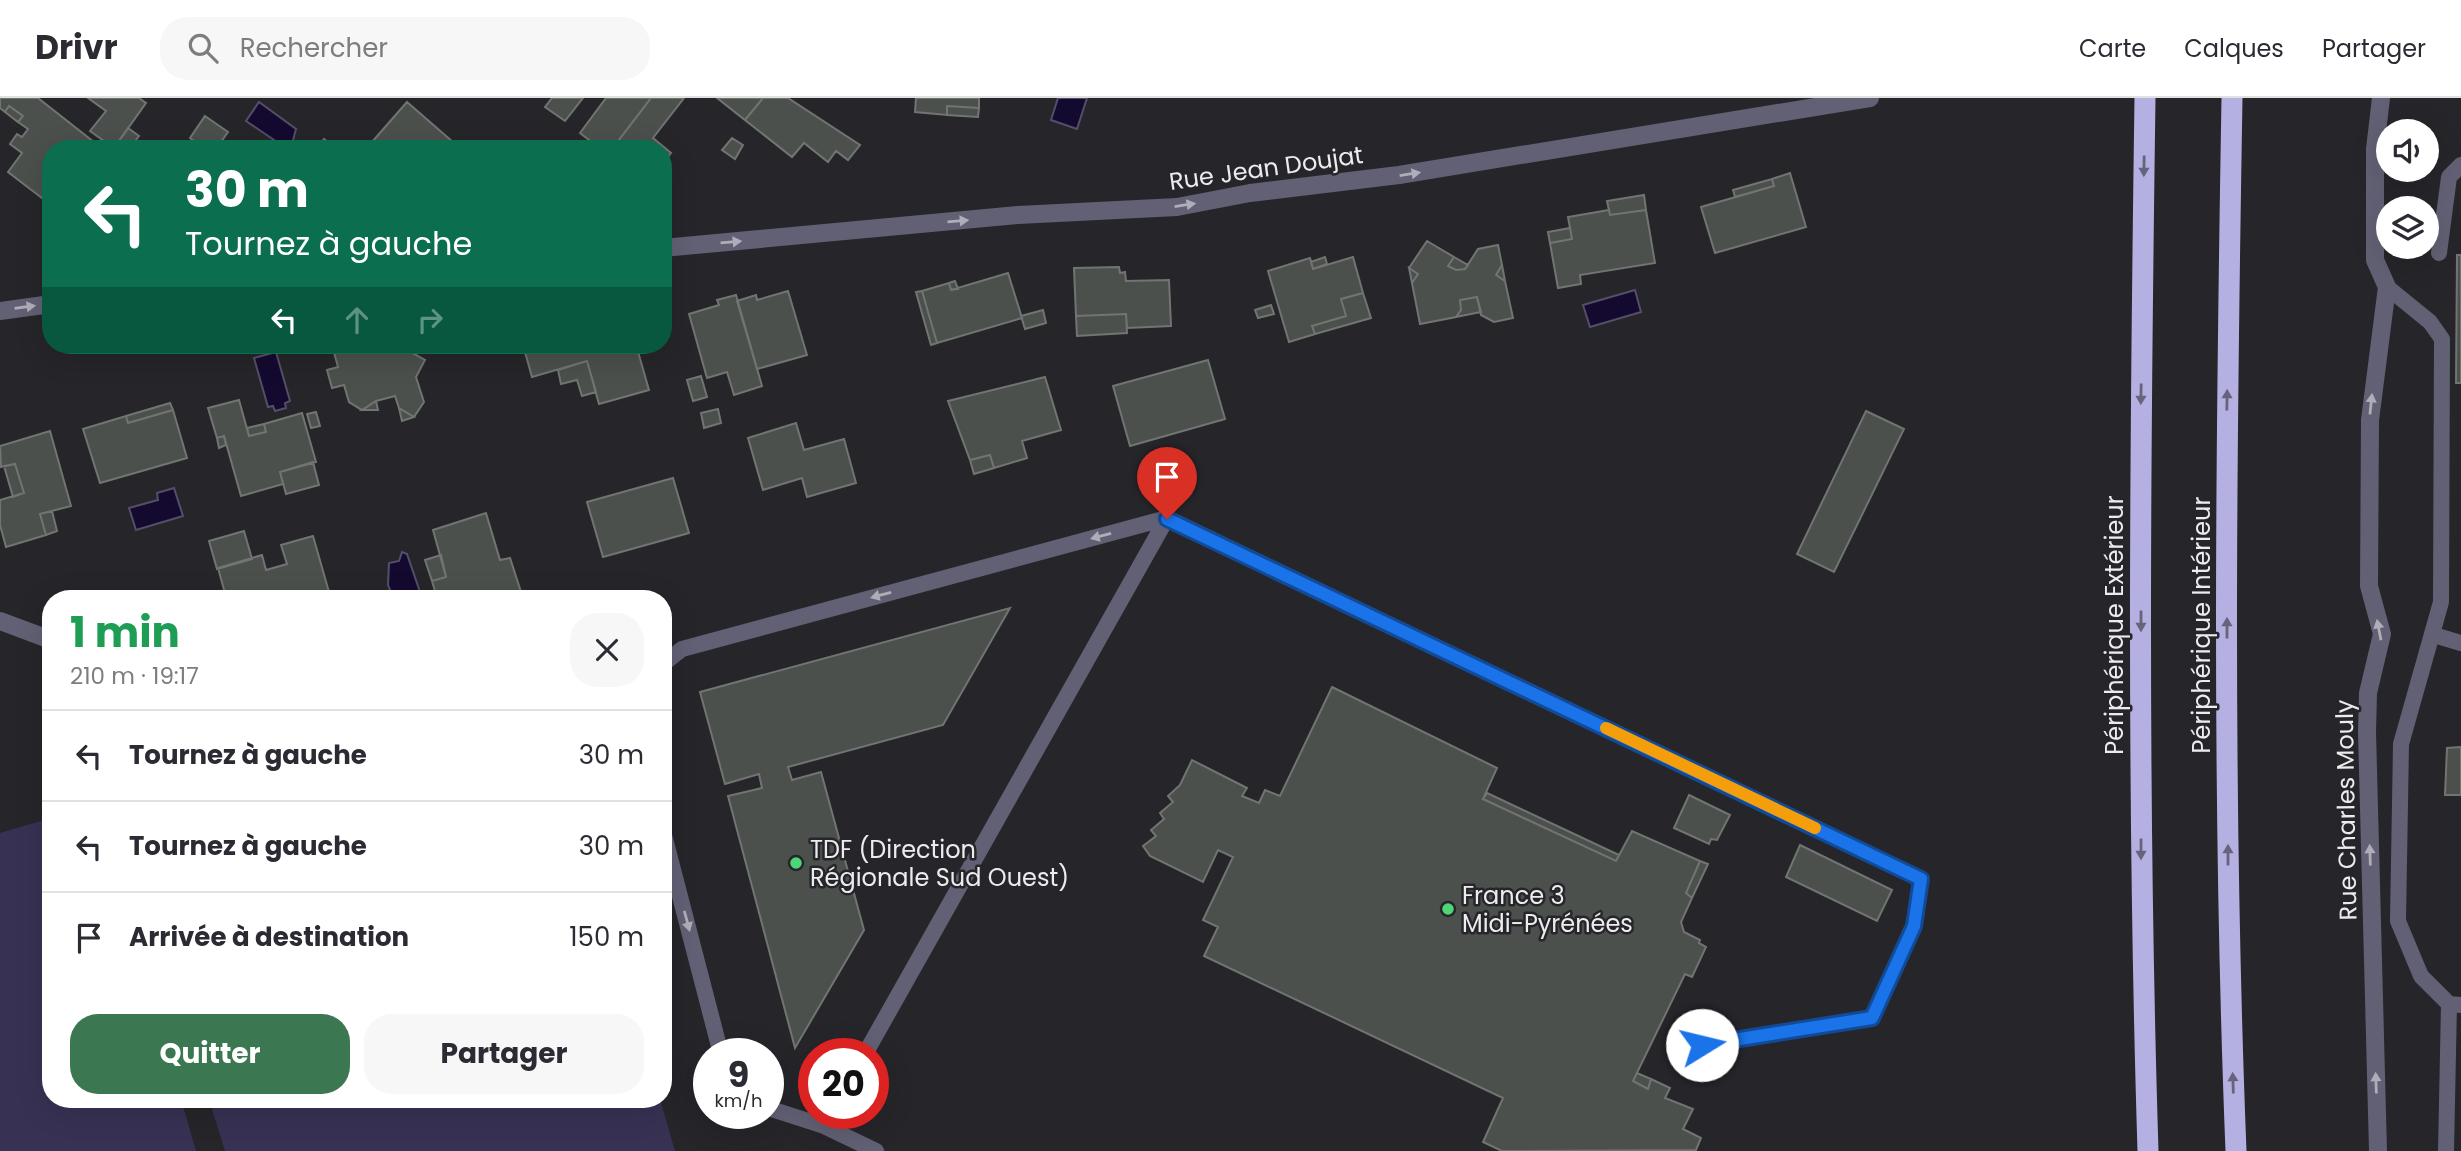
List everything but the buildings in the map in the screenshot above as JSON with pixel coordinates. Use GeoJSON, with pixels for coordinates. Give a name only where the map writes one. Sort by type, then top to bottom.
{"type":"FeatureCollection","features":[{"type":"Feature","properties":{"kind":"highway","name":"Périphérique Extérieur"},"geometry":{"type":"LineString","coordinates":[[2145,98],[2140,478],[2142,931],[2148,1151]]}},
{"type":"Feature","properties":{"kind":"highway","name":"Périphérique Intérieur"},"geometry":{"type":"LineString","coordinates":[[2232,98],[2227,460],[2229,964],[2236,1151]]}},
{"type":"Feature","properties":{"kind":"street","name":"Rue Jean Doujat"},"geometry":{"type":"LineString","coordinates":[[672,247],[1018,215],[1177,207],[1250,193],[1399,175],[1870,98]]}},
{"type":"Feature","properties":{"kind":"street","name":"Rue Charles Mouly"},"geometry":{"type":"LineString","coordinates":[[2378,1151],[2367,732],[2368,693],[2382,634],[2369,586],[2370,420],[2387,287],[2375,260],[2375,149],[2381,98]]}},
{"type":"Feature","properties":{"kind":"street"},"geometry":{"type":"LineString","coordinates":[[0,311],[42,305]]}},
{"type":"Feature","properties":{"kind":"street"},"geometry":{"type":"LineString","coordinates":[[0,621],[42,637]]}},
{"type":"Feature","properties":{"kind":"lane"},"geometry":{"type":"LineString","coordinates":[[2439,253],[2449,177],[2461,165]]}},
{"type":"Feature","properties":{"kind":"lane"},"geometry":{"type":"LineString","coordinates":[[2387,287],[2430,321],[2442,339],[2441,601],[2434,635],[2420,670],[2401,744],[2398,921],[2421,976],[2455,1004],[2446,1151]]}},
{"type":"Feature","properties":{"kind":"lane"},"geometry":{"type":"LineString","coordinates":[[874,1038],[1167,519]]}},
{"type":"Feature","properties":{"kind":"lane"},"geometry":{"type":"LineString","coordinates":[[672,657],[682,649],[1167,519],[1921,879],[1914,926],[1872,1018],[1702,1045]]}},
{"type":"Feature","properties":{"kind":"lane"},"geometry":{"type":"LineString","coordinates":[[2434,635],[2461,643]]}},
{"type":"Feature","properties":{"kind":"lane"},"geometry":{"type":"LineString","coordinates":[[672,866],[717,1038]]}},
{"type":"Feature","properties":{"kind":"lane"},"geometry":{"type":"LineString","coordinates":[[843,1129],[876,1151]]}},
{"type":"Feature","properties":{"kind":"shaded area"},"geometry":{"type":"Polygon","coordinates":[[[1058,98],[1087,98],[1077,129],[1051,120],[1058,98]]]}},
{"type":"Feature","properties":{"kind":"shaded area"},"geometry":{"type":"Polygon","coordinates":[[[259,102],[296,129],[293,140],[274,140],[246,121],[259,102]]]}},
{"type":"Feature","properties":{"kind":"shaded area"},"geometry":{"type":"Polygon","coordinates":[[[1635,290],[1641,312],[1590,327],[1583,305],[1635,290]]]}},
{"type":"Feature","properties":{"kind":"shaded area"},"geometry":{"type":"Polygon","coordinates":[[[277,354],[290,401],[285,403],[286,408],[275,411],[273,406],[268,407],[254,358],[277,354]]]}},
{"type":"Feature","properties":{"kind":"shaded area"},"geometry":{"type":"Polygon","coordinates":[[[174,488],[183,516],[136,530],[129,508],[158,500],[157,493],[174,488]]]}},
{"type":"Feature","properties":{"kind":"shaded area"},"geometry":{"type":"Polygon","coordinates":[[[402,552],[407,554],[419,590],[390,590],[389,563],[399,561],[402,552]]]}},
{"type":"Feature","properties":{"kind":"shaded area"},"geometry":{"type":"Polygon","coordinates":[[[42,821],[42,1108],[184,1108],[196,1151],[0,1151],[0,833],[42,821]]]}},
{"type":"Feature","properties":{"kind":"shaded area"},"geometry":{"type":"Polygon","coordinates":[[[212,1108],[663,1108],[675,1151],[225,1151],[212,1108]]]}},
{"type":"Feature","properties":{"kind":"slow traffic"},"geometry":{"type":"LineString","coordinates":[[1606,728],[1815,828]]}},
{"type":"Feature","properties":{"kind":"place","name":"TDF (Direction Régionale Sud Ouest)"},"geometry":{"type":"Point","coordinates":[796,863]}},
{"type":"Feature","properties":{"kind":"place","name":"France 3 Midi-Pyrénées"},"geometry":{"type":"Point","coordinates":[1448,909]}},
{"type":"Feature","properties":{"kind":"route"},"geometry":{"type":"LineString","coordinates":[[1167,519],[1921,879],[1914,926],[1872,1018],[1702,1045]]}}]}
